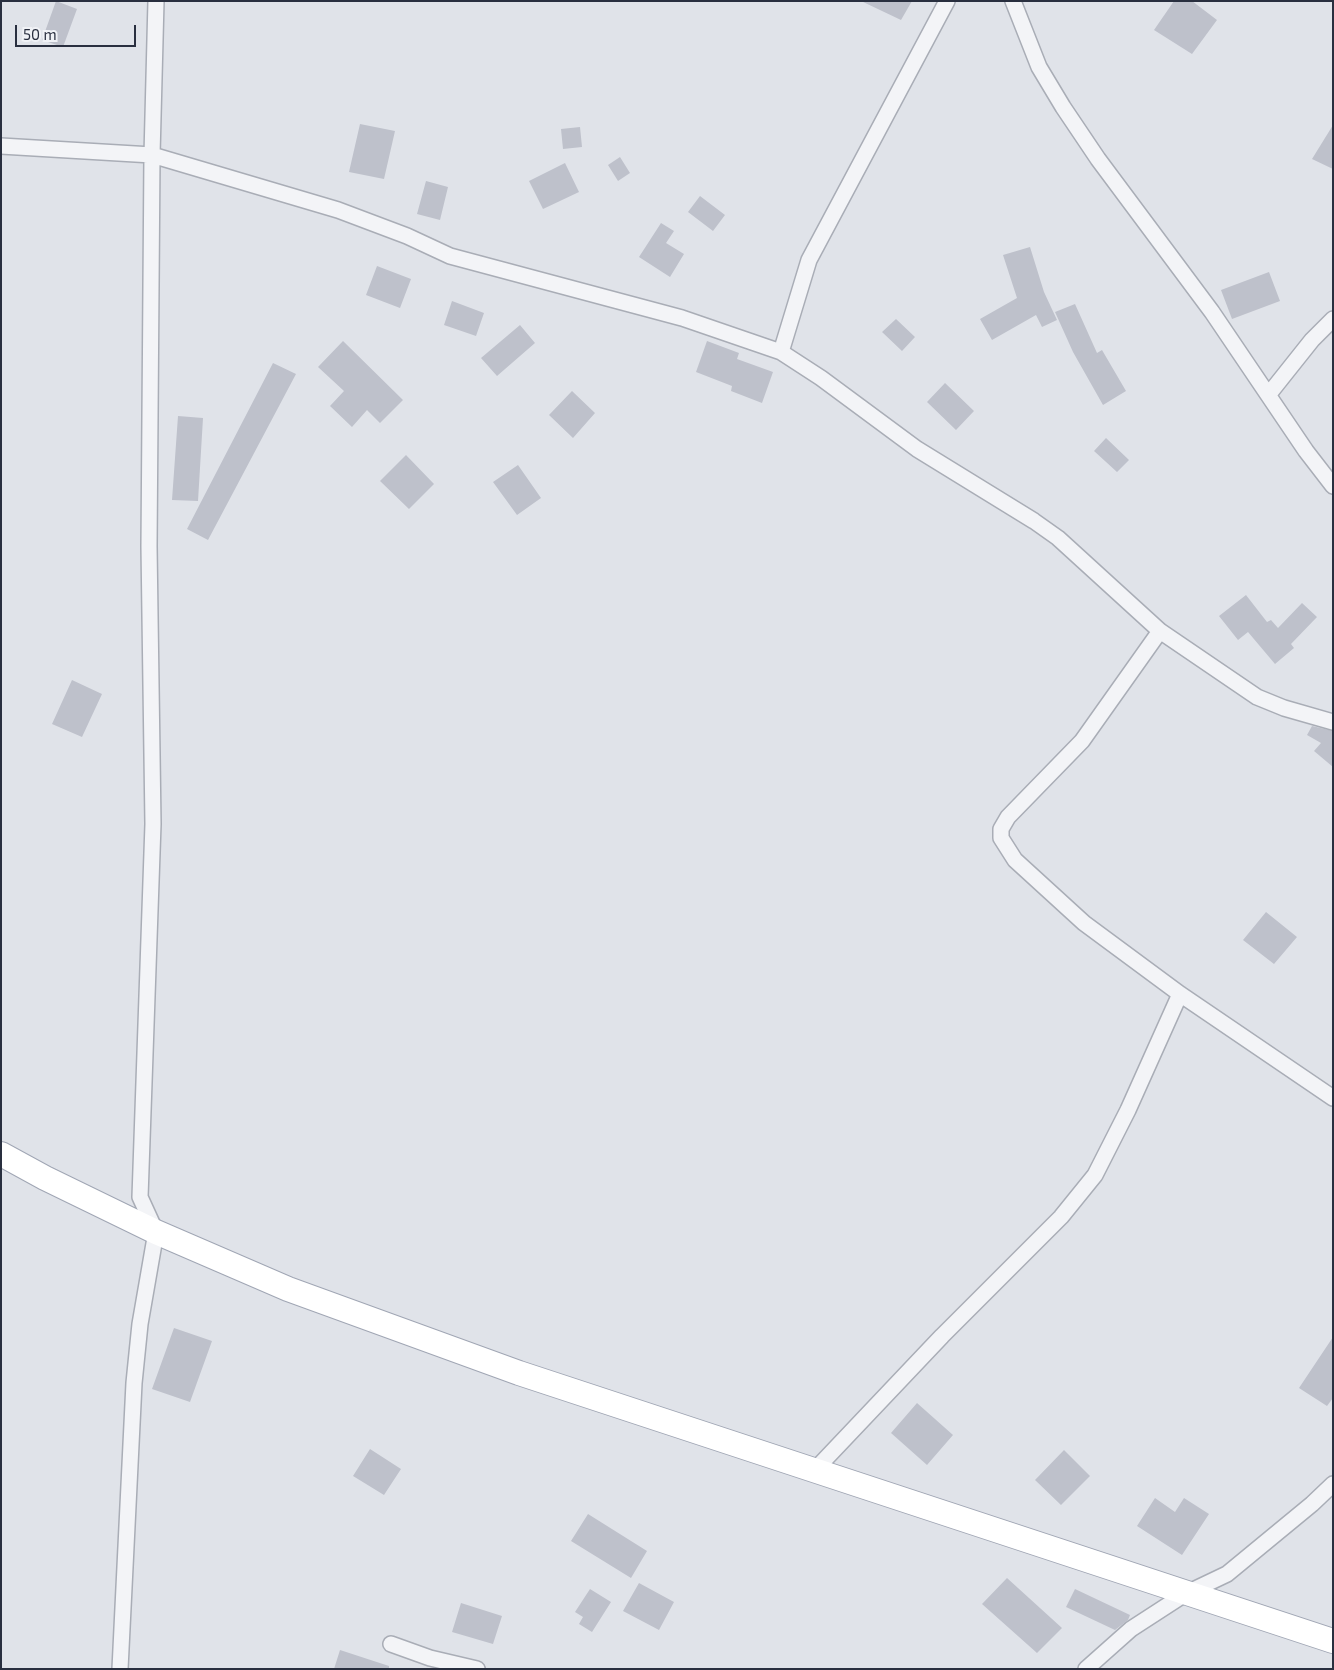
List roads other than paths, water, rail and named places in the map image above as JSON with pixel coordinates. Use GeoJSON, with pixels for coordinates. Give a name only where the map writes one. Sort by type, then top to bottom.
{"type":"FeatureCollection","features":[{"type":"Feature","properties":{"kind":"main road"},"geometry":{"type":"LineString","coordinates":[[1,1154],[45,1178],[156,1232],[288,1289],[518,1373],[1333,1642]]}},
{"type":"Feature","properties":{"kind":"street"},"geometry":{"type":"LineString","coordinates":[[120,1669],[134,1382],[140,1324],[156,1232],[140,1197],[154,824],[149,546],[152,155],[156,1]]}},
{"type":"Feature","properties":{"kind":"street"},"geometry":{"type":"LineString","coordinates":[[781,352],[809,260],[946,1]]}},
{"type":"Feature","properties":{"kind":"street"},"geometry":{"type":"LineString","coordinates":[[1013,1],[1039,67],[1063,107],[1098,159],[1212,312],[1306,451],[1333,486]]}},
{"type":"Feature","properties":{"kind":"street"},"geometry":{"type":"LineString","coordinates":[[1,146],[152,155],[338,210],[407,236],[450,256],[682,318],[781,352],[821,378],[917,449],[1034,521],[1058,538],[1160,631],[1257,697],[1284,708],[1333,722]]}},
{"type":"Feature","properties":{"kind":"street"},"geometry":{"type":"LineString","coordinates":[[1269,394],[1312,340],[1333,319]]}},
{"type":"Feature","properties":{"kind":"street"},"geometry":{"type":"LineString","coordinates":[[1160,631],[1082,741],[1008,818],[1001,829],[1001,838],[1015,860],[1084,923],[1180,994],[1333,1098]]}},
{"type":"Feature","properties":{"kind":"street"},"geometry":{"type":"LineString","coordinates":[[814,1471],[942,1336],[1061,1217],[1095,1175],[1128,1110],[1180,994]]}},
{"type":"Feature","properties":{"kind":"street"},"geometry":{"type":"LineString","coordinates":[[1086,1669],[1131,1629],[1186,1594],[1227,1574],[1312,1504],[1333,1484]]}},
{"type":"Feature","properties":{"kind":"street"},"geometry":{"type":"LineString","coordinates":[[391,1644],[430,1658],[477,1669]]}}]}
